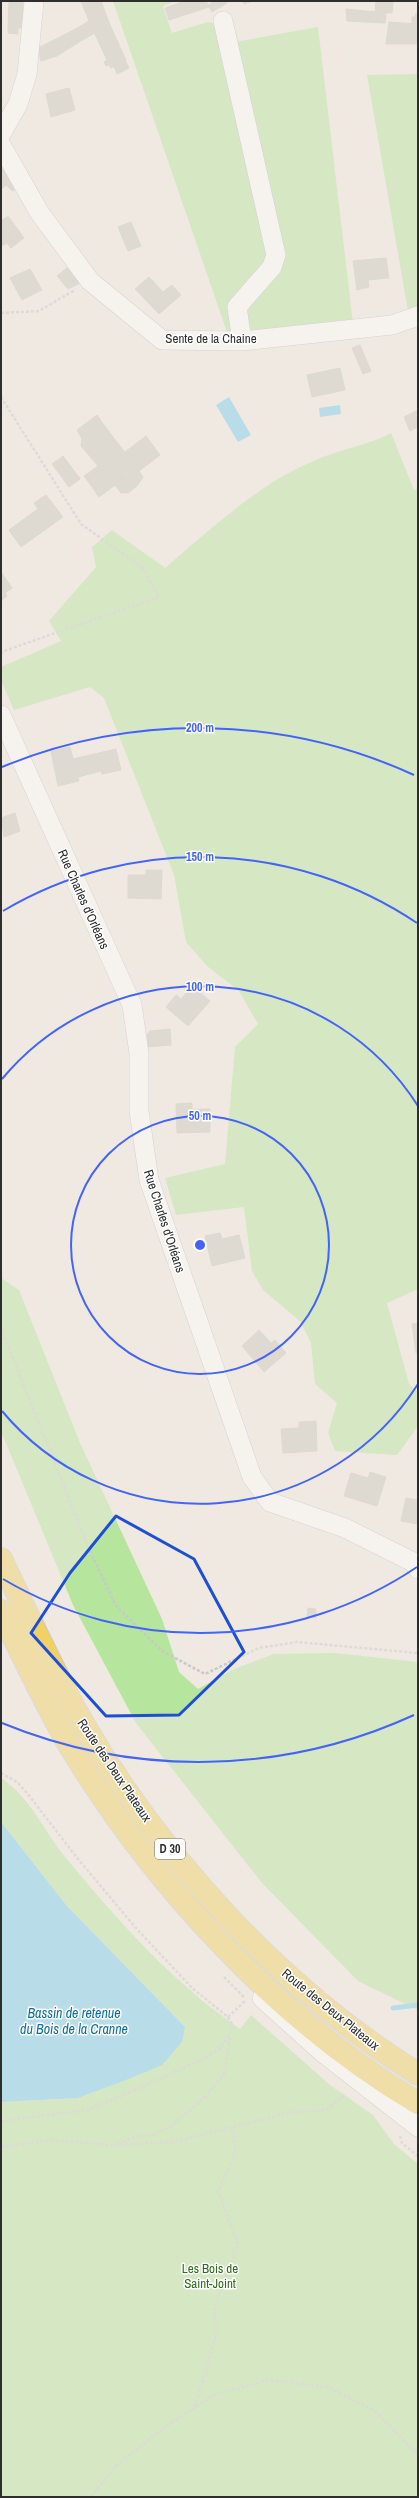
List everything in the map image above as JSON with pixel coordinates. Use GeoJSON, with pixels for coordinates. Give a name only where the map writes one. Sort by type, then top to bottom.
{"type":"FeatureCollection","features":[{"type":"Feature","properties":{"kind":"main road","name":"Route des Deux Plateaux"},"geometry":{"type":"LineString","coordinates":[[1,1559],[51,1664],[84,1725],[120,1781],[180,1862],[224,1912],[277,1964],[360,2034],[418,2074]]}},
{"type":"Feature","properties":{"kind":"main road","name":"Route des Deux Plateaux"},"geometry":{"type":"LineString","coordinates":[[1,1611],[46,1703],[82,1766],[118,1818],[160,1874],[213,1934],[253,1974],[303,2019],[355,2060],[418,2103]]}},
{"type":"Feature","properties":{"kind":"street"},"geometry":{"type":"LineString","coordinates":[[1,134],[18,104],[27,74],[34,1]]}},
{"type":"Feature","properties":{"kind":"street"},"geometry":{"type":"LineString","coordinates":[[223,21],[276,255],[272,266],[237,307],[242,341]]}},
{"type":"Feature","properties":{"kind":"street","name":"Sente de la Chaine"},"geometry":{"type":"LineString","coordinates":[[1,144],[39,212],[90,281],[162,340],[242,341],[392,325],[418,316]]}},
{"type":"Feature","properties":{"kind":"street","name":"Rue Charles d'Orléans"},"geometry":{"type":"LineString","coordinates":[[1,716],[132,1005],[140,1053],[139,1111],[149,1180],[252,1477],[270,1502],[345,1528],[413,1562],[418,1569]]}},
{"type":"Feature","properties":{"kind":"street"},"geometry":{"type":"LineString","coordinates":[[213,1934],[225,1960],[268,2004],[322,2052],[418,2127]]}},
{"type":"Feature","properties":{"kind":"path"},"geometry":{"type":"LineString","coordinates":[[1,313],[39,311],[90,281]]}},
{"type":"Feature","properties":{"kind":"path"},"geometry":{"type":"LineString","coordinates":[[1,397],[81,524],[143,568],[159,597],[1,652]]}},
{"type":"Feature","properties":{"kind":"path"},"geometry":{"type":"LineString","coordinates":[[1,1328],[89,1549],[116,1606],[162,1651],[206,1674],[259,1648],[296,1642],[418,1653]]}},
{"type":"Feature","properties":{"kind":"path"},"geometry":{"type":"LineString","coordinates":[[1,1773],[17,1782],[78,1859],[192,1988],[228,2017],[232,2024],[224,2074],[206,2096],[170,2127],[153,2135],[138,2136],[116,2145]]}},
{"type":"Feature","properties":{"kind":"path"},"geometry":{"type":"LineString","coordinates":[[228,2017],[246,2000]]}},
{"type":"Feature","properties":{"kind":"path"},"geometry":{"type":"LineString","coordinates":[[1,2121],[87,2110],[207,2057],[220,2048],[230,2034]]}},
{"type":"Feature","properties":{"kind":"path"},"geometry":{"type":"LineString","coordinates":[[1,2147],[51,2140],[116,2145],[174,2142],[292,2112],[326,2110],[348,2092]]}},
{"type":"Feature","properties":{"kind":"path"},"geometry":{"type":"LineString","coordinates":[[194,2408],[217,2332],[214,2309],[238,2244],[218,2191],[236,2152],[232,2127]]}},
{"type":"Feature","properties":{"kind":"path"},"geometry":{"type":"LineString","coordinates":[[399,2131],[402,2142],[418,2156]]}},
{"type":"Feature","properties":{"kind":"path"},"geometry":{"type":"LineString","coordinates":[[91,2497],[117,2465],[165,2427],[215,2394],[270,2380],[328,2387],[376,2411],[418,2455]]}},
{"type":"Feature","properties":{"kind":"highlighted area"},"geometry":{"type":"Polygon","coordinates":[[[116,1516],[194,1559],[244,1652],[179,1715],[106,1716],[31,1633],[70,1573],[116,1516]]]}},
{"type":"Feature","properties":{"kind":"green space"},"geometry":{"type":"Polygon","coordinates":[[[113,1],[175,1],[163,6],[172,33],[208,22],[218,24],[271,257],[254,280],[238,336],[229,338],[113,1]]]}},
{"type":"Feature","properties":{"kind":"green space"},"geometry":{"type":"Polygon","coordinates":[[[318,27],[353,324],[249,334],[242,316],[275,271],[235,42],[318,27]]]}},
{"type":"Feature","properties":{"kind":"green space"},"geometry":{"type":"Polygon","coordinates":[[[418,74],[418,308],[408,311],[367,75],[418,74]]]}},
{"type":"Feature","properties":{"kind":"green space"},"geometry":{"type":"Polygon","coordinates":[[[391,433],[414,490],[418,488],[418,1289],[387,1303],[409,1384],[418,1392],[418,1426],[397,1455],[335,1451],[328,1433],[337,1403],[315,1384],[311,1343],[300,1321],[263,1290],[252,1271],[244,1207],[176,1215],[165,1178],[225,1164],[235,1047],[258,1024],[239,991],[207,966],[186,942],[174,875],[104,698],[90,687],[14,710],[1,680],[1,667],[61,641],[49,621],[96,567],[92,547],[112,530],[165,568],[236,508],[275,481],[325,456],[373,441],[391,433]]]}},
{"type":"Feature","properties":{"kind":"green space"},"geometry":{"type":"Polygon","coordinates":[[[1,1278],[19,1290],[80,1443],[162,1619],[179,1672],[198,1689],[234,1669],[274,1654],[335,1653],[418,1662],[418,2010],[358,1981],[262,1883],[136,1723],[73,1605],[1,1431],[1,1278]]]}},
{"type":"Feature","properties":{"kind":"green space","name":"Les Bois de Saint-Joint"},"geometry":{"type":"Polygon","coordinates":[[[1,1778],[28,1804],[65,1857],[112,1912],[161,1964],[207,2005],[240,2029],[251,2015],[330,2085],[373,2115],[394,2144],[418,2164],[418,2497],[1,2497],[1,2102],[78,2098],[124,2081],[141,2074],[185,2027],[67,1906],[1,1822],[1,1778]]]}},
{"type":"Feature","properties":{"kind":"water"},"geometry":{"type":"Polygon","coordinates":[[[229,397],[251,435],[238,442],[216,405],[229,397]]]}},
{"type":"Feature","properties":{"kind":"water"},"geometry":{"type":"Polygon","coordinates":[[[340,405],[341,414],[320,417],[319,408],[340,405]]]}},
{"type":"Feature","properties":{"kind":"water","name":"Bassin de retenue du Bois de la Cranne"},"geometry":{"type":"Polygon","coordinates":[[[1,1822],[67,1906],[185,2027],[182,2042],[162,2065],[78,2098],[1,2102],[1,1822]]]}},
{"type":"Feature","properties":{"kind":"building"},"geometry":{"type":"Polygon","coordinates":[[[9,1],[23,1],[22,28],[18,28],[18,34],[8,33],[9,1]]]}},
{"type":"Feature","properties":{"kind":"building"},"geometry":{"type":"Polygon","coordinates":[[[81,1],[101,1],[110,25],[84,39],[77,28],[89,21],[81,1]]]}},
{"type":"Feature","properties":{"kind":"building"},"geometry":{"type":"Polygon","coordinates":[[[185,1],[206,1],[209,7],[169,20],[165,8],[185,1]]]}},
{"type":"Feature","properties":{"kind":"building"},"geometry":{"type":"Polygon","coordinates":[[[215,1],[226,1],[227,3],[212,12],[208,5],[215,1]]]}},
{"type":"Feature","properties":{"kind":"building"},"geometry":{"type":"Polygon","coordinates":[[[242,1],[252,1],[244,4],[242,1]]]}},
{"type":"Feature","properties":{"kind":"building"},"geometry":{"type":"Polygon","coordinates":[[[376,1],[393,1],[392,13],[375,12],[376,1]]]}},
{"type":"Feature","properties":{"kind":"building"},"geometry":{"type":"Polygon","coordinates":[[[346,9],[386,13],[385,23],[347,21],[346,9]]]}},
{"type":"Feature","properties":{"kind":"building"},"geometry":{"type":"Polygon","coordinates":[[[416,13],[418,14],[418,24],[412,24],[412,17],[415,17],[416,13]]]}},
{"type":"Feature","properties":{"kind":"building"},"geometry":{"type":"Polygon","coordinates":[[[389,22],[418,24],[418,44],[386,44],[389,22]]]}},
{"type":"Feature","properties":{"kind":"building"},"geometry":{"type":"Polygon","coordinates":[[[110,25],[126,60],[111,68],[109,65],[106,66],[104,62],[107,60],[94,32],[110,25]]]}},
{"type":"Feature","properties":{"kind":"building"},"geometry":{"type":"Polygon","coordinates":[[[77,28],[84,39],[79,42],[68,33],[77,28]]]}},
{"type":"Feature","properties":{"kind":"building"},"geometry":{"type":"Polygon","coordinates":[[[68,33],[79,42],[57,56],[41,61],[38,48],[68,33]]]}},
{"type":"Feature","properties":{"kind":"building"},"geometry":{"type":"Polygon","coordinates":[[[125,60],[129,68],[117,74],[114,66],[125,60]]]}},
{"type":"Feature","properties":{"kind":"building"},"geometry":{"type":"Polygon","coordinates":[[[69,88],[75,110],[51,117],[46,94],[69,88]]]}},
{"type":"Feature","properties":{"kind":"building"},"geometry":{"type":"Polygon","coordinates":[[[1,162],[19,187],[12,191],[6,185],[1,190],[1,162]]]}},
{"type":"Feature","properties":{"kind":"building"},"geometry":{"type":"Polygon","coordinates":[[[8,216],[24,238],[11,248],[7,243],[1,246],[1,221],[8,216]]]}},
{"type":"Feature","properties":{"kind":"building"},"geometry":{"type":"Polygon","coordinates":[[[131,222],[141,246],[128,251],[118,227],[131,222]]]}},
{"type":"Feature","properties":{"kind":"building"},"geometry":{"type":"Polygon","coordinates":[[[386,258],[389,278],[368,280],[369,287],[357,290],[353,261],[386,258]]]}},
{"type":"Feature","properties":{"kind":"building"},"geometry":{"type":"Polygon","coordinates":[[[68,267],[80,283],[68,289],[57,276],[68,267]]]}},
{"type":"Feature","properties":{"kind":"building"},"geometry":{"type":"Polygon","coordinates":[[[30,269],[42,290],[22,300],[10,278],[30,269]]]}},
{"type":"Feature","properties":{"kind":"building"},"geometry":{"type":"Polygon","coordinates":[[[149,277],[163,292],[172,285],[181,295],[159,314],[135,289],[149,277]]]}},
{"type":"Feature","properties":{"kind":"building"},"geometry":{"type":"Polygon","coordinates":[[[360,345],[371,371],[363,374],[352,348],[360,345]]]}},
{"type":"Feature","properties":{"kind":"building"},"geometry":{"type":"Polygon","coordinates":[[[340,368],[345,390],[312,397],[307,375],[340,368]]]}},
{"type":"Feature","properties":{"kind":"building"},"geometry":{"type":"Polygon","coordinates":[[[418,410],[418,427],[410,431],[404,417],[418,410]]]}},
{"type":"Feature","properties":{"kind":"building"},"geometry":{"type":"Polygon","coordinates":[[[97,415],[104,425],[89,436],[106,460],[98,466],[81,446],[82,439],[77,430],[97,415]]]}},
{"type":"Feature","properties":{"kind":"building"},"geometry":{"type":"Polygon","coordinates":[[[104,425],[135,466],[125,474],[93,433],[104,425]]]}},
{"type":"Feature","properties":{"kind":"building"},"geometry":{"type":"Polygon","coordinates":[[[93,433],[126,477],[99,497],[87,480],[101,470],[98,466],[106,460],[89,436],[93,433]]]}},
{"type":"Feature","properties":{"kind":"building"},"geometry":{"type":"Polygon","coordinates":[[[146,436],[160,455],[139,471],[143,477],[137,486],[128,493],[121,493],[115,485],[135,466],[125,452],[146,436]]]}},
{"type":"Feature","properties":{"kind":"building"},"geometry":{"type":"Polygon","coordinates":[[[63,456],[80,479],[62,457],[63,456]]]}},
{"type":"Feature","properties":{"kind":"building"},"geometry":{"type":"Polygon","coordinates":[[[62,457],[80,479],[69,487],[52,464],[62,457]]]}},
{"type":"Feature","properties":{"kind":"building"},"geometry":{"type":"Polygon","coordinates":[[[98,466],[101,470],[87,480],[84,476],[98,466]]]}},
{"type":"Feature","properties":{"kind":"building"},"geometry":{"type":"Polygon","coordinates":[[[46,495],[63,517],[21,547],[9,530],[38,509],[34,503],[46,495]]]}},
{"type":"Feature","properties":{"kind":"building"},"geometry":{"type":"Polygon","coordinates":[[[1,572],[12,588],[5,593],[7,596],[1,601],[1,572]]]}},
{"type":"Feature","properties":{"kind":"building"},"geometry":{"type":"Polygon","coordinates":[[[70,747],[73,759],[116,749],[121,770],[102,774],[101,771],[78,777],[79,781],[58,786],[51,751],[70,747]]]}},
{"type":"Feature","properties":{"kind":"building"},"geometry":{"type":"Polygon","coordinates":[[[15,813],[20,831],[4,837],[1,818],[15,813]]]}},
{"type":"Feature","properties":{"kind":"building"},"geometry":{"type":"Polygon","coordinates":[[[146,870],[162,870],[161,899],[128,898],[128,875],[146,875],[146,870]]]}},
{"type":"Feature","properties":{"kind":"building"},"geometry":{"type":"Polygon","coordinates":[[[192,986],[210,1001],[188,1026],[166,1007],[176,995],[181,999],[192,986]]]}},
{"type":"Feature","properties":{"kind":"building"},"geometry":{"type":"Polygon","coordinates":[[[170,1029],[171,1045],[146,1047],[147,1035],[150,1031],[170,1029]]]}},
{"type":"Feature","properties":{"kind":"building"},"geometry":{"type":"Polygon","coordinates":[[[192,1103],[192,1109],[210,1109],[210,1132],[177,1133],[176,1104],[192,1103]]]}},
{"type":"Feature","properties":{"kind":"building"},"geometry":{"type":"Polygon","coordinates":[[[220,1233],[222,1239],[239,1235],[245,1258],[212,1266],[205,1236],[220,1233]]]}},
{"type":"Feature","properties":{"kind":"building"},"geometry":{"type":"Polygon","coordinates":[[[418,1323],[418,1353],[416,1353],[412,1324],[418,1323]]]}},
{"type":"Feature","properties":{"kind":"building"},"geometry":{"type":"Polygon","coordinates":[[[259,1330],[271,1343],[275,1340],[286,1353],[264,1372],[242,1346],[259,1330]]]}},
{"type":"Feature","properties":{"kind":"building"},"geometry":{"type":"Polygon","coordinates":[[[316,1421],[317,1451],[283,1453],[281,1429],[299,1428],[299,1422],[316,1421]]]}},
{"type":"Feature","properties":{"kind":"building"},"geometry":{"type":"Polygon","coordinates":[[[370,1472],[386,1477],[377,1506],[344,1496],[351,1473],[368,1478],[370,1472]]]}},
{"type":"Feature","properties":{"kind":"building"},"geometry":{"type":"Polygon","coordinates":[[[406,1498],[418,1500],[418,1524],[401,1521],[406,1498]]]}},
{"type":"Feature","properties":{"kind":"building"},"geometry":{"type":"Polygon","coordinates":[[[308,1608],[316,1609],[316,1618],[307,1617],[308,1608]]]}},
{"type":"Feature","properties":{"kind":"waterway"},"geometry":{"type":"LineString","coordinates":[[393,2008],[418,2005]]}}]}
